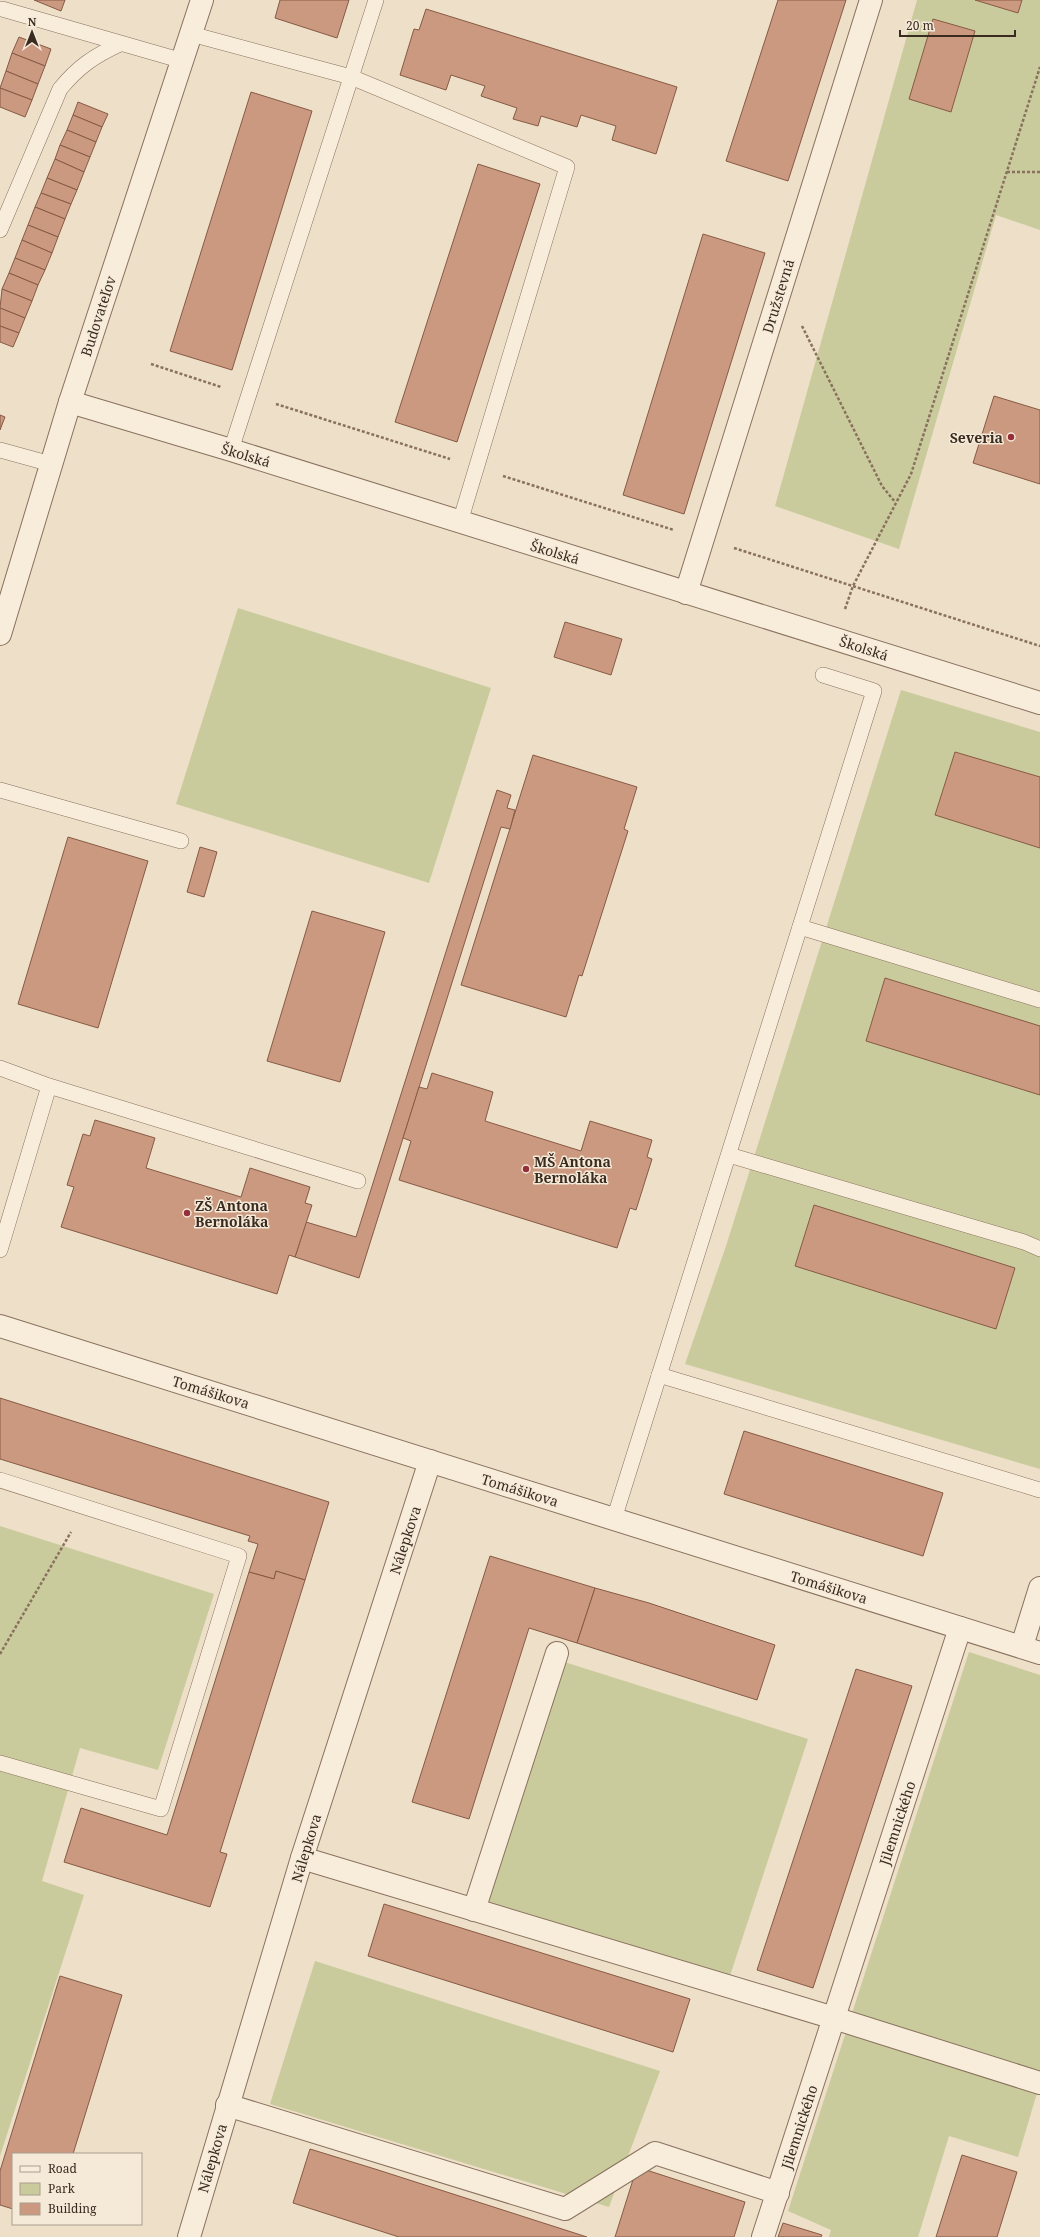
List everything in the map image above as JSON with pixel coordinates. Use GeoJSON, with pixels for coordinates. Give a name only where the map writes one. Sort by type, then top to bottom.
{"type":"FeatureCollection","features":[{"type":"Feature","properties":{"kind":"street","name":"Budovateľov"},"geometry":{"type":"LineString","coordinates":[[0,634],[70,402],[202,0]]}},
{"type":"Feature","properties":{"kind":"street","name":"Družstevná"},"geometry":{"type":"LineString","coordinates":[[686,593],[870,0]]}},
{"type":"Feature","properties":{"kind":"street","name":"Školská"},"geometry":{"type":"LineString","coordinates":[[70,402],[231,450],[1040,703]]}},
{"type":"Feature","properties":{"kind":"street","name":"Tomášikova"},"geometry":{"type":"LineString","coordinates":[[0,1326],[1031,1649]]}},
{"type":"Feature","properties":{"kind":"street","name":"Nálepkova"},"geometry":{"type":"LineString","coordinates":[[189,2237],[302,1858],[430,1461]]}},
{"type":"Feature","properties":{"kind":"street"},"geometry":{"type":"LineString","coordinates":[[1031,1649],[1040,1588]]}},
{"type":"Feature","properties":{"kind":"street","name":"Jilemnického"},"geometry":{"type":"LineString","coordinates":[[763,2237],[960,1628]]}},
{"type":"Feature","properties":{"kind":"street"},"geometry":{"type":"LineString","coordinates":[[474,1910],[557,1653]]}},
{"type":"Feature","properties":{"kind":"street"},"geometry":{"type":"LineString","coordinates":[[302,1858],[834,2018],[1040,2083]]}},
{"type":"Feature","properties":{"kind":"street"},"geometry":{"type":"LineString","coordinates":[[228,2105],[565,2209],[655,2153],[778,2193]]}},
{"type":"Feature","properties":{"kind":"lane"},"geometry":{"type":"LineString","coordinates":[[231,450],[376,0]]}},
{"type":"Feature","properties":{"kind":"lane"},"geometry":{"type":"LineString","coordinates":[[2,8],[120,44],[183,61]]}},
{"type":"Feature","properties":{"kind":"lane"},"geometry":{"type":"LineString","coordinates":[[192,34],[351,77],[567,167],[460,522]]}},
{"type":"Feature","properties":{"kind":"lane"},"geometry":{"type":"LineString","coordinates":[[0,230],[60,89],[75,71],[96,56],[120,44]]}},
{"type":"Feature","properties":{"kind":"lane"},"geometry":{"type":"LineString","coordinates":[[0,450],[51,464]]}},
{"type":"Feature","properties":{"kind":"lane"},"geometry":{"type":"LineString","coordinates":[[614,1519],[874,691],[823,675]]}},
{"type":"Feature","properties":{"kind":"lane"},"geometry":{"type":"LineString","coordinates":[[0,790],[181,841]]}},
{"type":"Feature","properties":{"kind":"lane"},"geometry":{"type":"LineString","coordinates":[[800,927],[1040,1000]]}},
{"type":"Feature","properties":{"kind":"lane"},"geometry":{"type":"LineString","coordinates":[[0,1068],[49,1086],[358,1181]]}},
{"type":"Feature","properties":{"kind":"lane"},"geometry":{"type":"LineString","coordinates":[[0,1250],[49,1086]]}},
{"type":"Feature","properties":{"kind":"lane"},"geometry":{"type":"LineString","coordinates":[[729,1155],[1016,1240],[1040,1249]]}},
{"type":"Feature","properties":{"kind":"lane"},"geometry":{"type":"LineString","coordinates":[[660,1375],[1040,1490]]}},
{"type":"Feature","properties":{"kind":"lane"},"geometry":{"type":"LineString","coordinates":[[0,1480],[239,1556],[161,1809],[0,1763]]}},
{"type":"Feature","properties":{"kind":"path"},"geometry":{"type":"LineString","coordinates":[[843,615],[853,586],[895,502],[911,474],[1040,67]]}},
{"type":"Feature","properties":{"kind":"path"},"geometry":{"type":"LineString","coordinates":[[1007,172],[1040,172]]}},
{"type":"Feature","properties":{"kind":"path"},"geometry":{"type":"LineString","coordinates":[[780,290],[808,337],[882,486],[895,502]]}},
{"type":"Feature","properties":{"kind":"path"},"geometry":{"type":"LineString","coordinates":[[151,364],[1040,646]]}},
{"type":"Feature","properties":{"kind":"path"},"geometry":{"type":"LineString","coordinates":[[0,1654],[65,1544],[83,1507]]}},
{"type":"Feature","properties":{"kind":"green space"},"geometry":{"type":"Polygon","coordinates":[[[917,0],[1040,0],[1040,230],[996,215],[899,549],[775,506],[917,0]]]}},
{"type":"Feature","properties":{"kind":"green space"},"geometry":{"type":"Polygon","coordinates":[[[238,608],[491,688],[429,883],[176,804],[238,608]]]}},
{"type":"Feature","properties":{"kind":"green space"},"geometry":{"type":"Polygon","coordinates":[[[901,690],[1040,732],[1040,1469],[685,1364],[726,1246],[901,690]]]}},
{"type":"Feature","properties":{"kind":"green space"},"geometry":{"type":"Polygon","coordinates":[[[0,1526],[214,1594],[158,1770],[80,1748],[42,1881],[84,1895],[0,2156],[0,1526]]]}},
{"type":"Feature","properties":{"kind":"green space"},"geometry":{"type":"Polygon","coordinates":[[[969,1652],[1040,1675],[1040,2083],[1018,2157],[949,2136],[918,2237],[829,2237],[831,2230],[788,2211],[969,1652]]]}},
{"type":"Feature","properties":{"kind":"green space"},"geometry":{"type":"Polygon","coordinates":[[[558,1660],[808,1739],[723,1997],[471,1908],[558,1660]]]}},
{"type":"Feature","properties":{"kind":"green space"},"geometry":{"type":"Polygon","coordinates":[[[315,1961],[660,2071],[609,2207],[270,2104],[315,1961]]]}},
{"type":"Feature","properties":{"kind":"building"},"geometry":{"type":"Polygon","coordinates":[[[34,0],[65,0],[61,11],[34,0]]]}},
{"type":"Feature","properties":{"kind":"building"},"geometry":{"type":"Polygon","coordinates":[[[280,0],[349,0],[337,38],[275,18],[280,0]]]}},
{"type":"Feature","properties":{"kind":"building"},"geometry":{"type":"Polygon","coordinates":[[[778,0],[846,0],[788,181],[726,161],[778,0]]]}},
{"type":"Feature","properties":{"kind":"building"},"geometry":{"type":"Polygon","coordinates":[[[975,0],[1022,0],[1018,13],[975,0]]]}},
{"type":"Feature","properties":{"kind":"building"},"geometry":{"type":"Polygon","coordinates":[[[426,9],[677,87],[656,154],[612,140],[616,126],[581,115],[577,127],[541,116],[538,126],[513,119],[517,108],[481,96],[485,86],[451,75],[446,90],[400,75],[414,29],[419,30],[426,9]]]}},
{"type":"Feature","properties":{"kind":"building"},"geometry":{"type":"Polygon","coordinates":[[[933,19],[975,31],[951,112],[909,99],[933,19]]]}},
{"type":"Feature","properties":{"kind":"building"},"geometry":{"type":"Polygon","coordinates":[[[19,37],[51,49],[45,66],[12,53],[19,37]]]}},
{"type":"Feature","properties":{"kind":"building"},"geometry":{"type":"Polygon","coordinates":[[[12,53],[45,66],[38,84],[6,71],[12,53]]]}},
{"type":"Feature","properties":{"kind":"building"},"geometry":{"type":"Polygon","coordinates":[[[6,71],[38,84],[32,100],[0,88],[6,71]]]}},
{"type":"Feature","properties":{"kind":"building"},"geometry":{"type":"Polygon","coordinates":[[[0,88],[32,100],[25,117],[0,107],[0,88]]]}},
{"type":"Feature","properties":{"kind":"building"},"geometry":{"type":"Polygon","coordinates":[[[251,92],[312,111],[232,370],[170,351],[251,92]]]}},
{"type":"Feature","properties":{"kind":"building"},"geometry":{"type":"Polygon","coordinates":[[[78,102],[108,114],[102,127],[73,115],[78,102]]]}},
{"type":"Feature","properties":{"kind":"building"},"geometry":{"type":"Polygon","coordinates":[[[73,115],[102,127],[96,142],[67,130],[73,115]]]}},
{"type":"Feature","properties":{"kind":"building"},"geometry":{"type":"Polygon","coordinates":[[[67,130],[96,142],[90,157],[60,145],[67,130]]]}},
{"type":"Feature","properties":{"kind":"building"},"geometry":{"type":"Polygon","coordinates":[[[60,145],[90,157],[84,172],[55,159],[60,145]]]}},
{"type":"Feature","properties":{"kind":"building"},"geometry":{"type":"Polygon","coordinates":[[[55,159],[84,172],[77,190],[47,178],[55,159]]]}},
{"type":"Feature","properties":{"kind":"building"},"geometry":{"type":"Polygon","coordinates":[[[478,164],[540,184],[457,442],[395,422],[478,164]]]}},
{"type":"Feature","properties":{"kind":"building"},"geometry":{"type":"Polygon","coordinates":[[[47,178],[77,190],[71,204],[41,193],[47,178]]]}},
{"type":"Feature","properties":{"kind":"building"},"geometry":{"type":"Polygon","coordinates":[[[41,193],[71,204],[65,219],[35,207],[41,193]]]}},
{"type":"Feature","properties":{"kind":"building"},"geometry":{"type":"Polygon","coordinates":[[[35,207],[65,219],[58,237],[28,225],[35,207]]]}},
{"type":"Feature","properties":{"kind":"building"},"geometry":{"type":"Polygon","coordinates":[[[28,225],[58,237],[52,253],[22,240],[28,225]]]}},
{"type":"Feature","properties":{"kind":"building"},"geometry":{"type":"Polygon","coordinates":[[[703,234],[765,253],[684,514],[623,495],[703,234]]]}},
{"type":"Feature","properties":{"kind":"building"},"geometry":{"type":"Polygon","coordinates":[[[22,240],[52,253],[45,270],[15,258],[22,240]]]}},
{"type":"Feature","properties":{"kind":"building"},"geometry":{"type":"Polygon","coordinates":[[[15,258],[45,270],[38,285],[9,273],[15,258]]]}},
{"type":"Feature","properties":{"kind":"building"},"geometry":{"type":"Polygon","coordinates":[[[9,273],[38,285],[32,301],[2,289],[9,273]]]}},
{"type":"Feature","properties":{"kind":"building"},"geometry":{"type":"Polygon","coordinates":[[[2,289],[32,301],[25,318],[0,308],[2,289]]]}},
{"type":"Feature","properties":{"kind":"building"},"geometry":{"type":"Polygon","coordinates":[[[0,308],[25,318],[19,333],[0,326],[0,308]]]}},
{"type":"Feature","properties":{"kind":"building"},"geometry":{"type":"Polygon","coordinates":[[[0,326],[19,333],[13,347],[0,342],[0,326]]]}},
{"type":"Feature","properties":{"kind":"building","name":"Severia"},"geometry":{"type":"Polygon","coordinates":[[[994,396],[1040,410],[1040,484],[973,463],[994,396]]]}},
{"type":"Feature","properties":{"kind":"building"},"geometry":{"type":"Polygon","coordinates":[[[0,415],[5,417],[0,430],[0,415]]]}},
{"type":"Feature","properties":{"kind":"building"},"geometry":{"type":"Polygon","coordinates":[[[565,622],[622,639],[611,675],[554,657],[565,622]]]}},
{"type":"Feature","properties":{"kind":"building"},"geometry":{"type":"Polygon","coordinates":[[[955,752],[1040,777],[1040,848],[935,815],[955,752]]]}},
{"type":"Feature","properties":{"kind":"building"},"geometry":{"type":"Polygon","coordinates":[[[533,755],[637,787],[624,829],[628,831],[582,976],[579,975],[566,1017],[461,985],[533,755]]]}},
{"type":"Feature","properties":{"kind":"building"},"geometry":{"type":"Polygon","coordinates":[[[497,790],[511,795],[507,808],[515,810],[510,829],[501,827],[359,1278],[295,1257],[306,1222],[356,1237],[497,790]]]}},
{"type":"Feature","properties":{"kind":"building"},"geometry":{"type":"Polygon","coordinates":[[[68,837],[148,861],[98,1028],[18,1004],[68,837]]]}},
{"type":"Feature","properties":{"kind":"building"},"geometry":{"type":"Polygon","coordinates":[[[200,847],[217,852],[204,897],[187,892],[200,847]]]}},
{"type":"Feature","properties":{"kind":"building"},"geometry":{"type":"Polygon","coordinates":[[[312,911],[385,932],[340,1082],[267,1061],[312,911]]]}},
{"type":"Feature","properties":{"kind":"building"},"geometry":{"type":"Polygon","coordinates":[[[885,978],[1040,1026],[1040,1095],[866,1041],[885,978]]]}},
{"type":"Feature","properties":{"kind":"building","name":"MŠ Antona Bernoláka"},"geometry":{"type":"Polygon","coordinates":[[[432,1073],[493,1092],[485,1121],[581,1151],[590,1121],[652,1140],[647,1157],[652,1159],[636,1210],[630,1208],[617,1248],[399,1180],[411,1141],[403,1138],[419,1087],[427,1089],[432,1073]]]}},
{"type":"Feature","properties":{"kind":"building","name":"ZŠ Antona Bernoláka"},"geometry":{"type":"Polygon","coordinates":[[[95,1120],[155,1138],[146,1168],[241,1197],[250,1168],[310,1187],[305,1203],[312,1205],[295,1257],[289,1255],[277,1294],[61,1227],[74,1187],[67,1185],[83,1134],[90,1136],[95,1120]]]}},
{"type":"Feature","properties":{"kind":"building"},"geometry":{"type":"Polygon","coordinates":[[[814,1205],[1015,1268],[996,1329],[795,1266],[814,1205]]]}},
{"type":"Feature","properties":{"kind":"building"},"geometry":{"type":"Polygon","coordinates":[[[0,1398],[329,1502],[305,1580],[276,1571],[274,1579],[249,1572],[258,1544],[248,1541],[250,1536],[0,1459],[0,1398]]]}},
{"type":"Feature","properties":{"kind":"building"},"geometry":{"type":"Polygon","coordinates":[[[744,1431],[943,1493],[923,1556],[724,1494],[744,1431]]]}},
{"type":"Feature","properties":{"kind":"building"},"geometry":{"type":"Polygon","coordinates":[[[490,1556],[595,1588],[577,1643],[529,1628],[469,1819],[412,1802],[490,1556]]]}},
{"type":"Feature","properties":{"kind":"building"},"geometry":{"type":"Polygon","coordinates":[[[276,1571],[305,1580],[220,1852],[227,1854],[210,1907],[64,1862],[81,1808],[167,1835],[249,1572],[274,1579],[276,1571]]]}},
{"type":"Feature","properties":{"kind":"building"},"geometry":{"type":"Polygon","coordinates":[[[595,1588],[649,1603],[775,1645],[757,1700],[577,1643],[595,1588]]]}},
{"type":"Feature","properties":{"kind":"building"},"geometry":{"type":"Polygon","coordinates":[[[856,1669],[912,1686],[813,1988],[757,1970],[856,1669]]]}},
{"type":"Feature","properties":{"kind":"building"},"geometry":{"type":"Polygon","coordinates":[[[384,1904],[690,1999],[673,2052],[368,1956],[384,1904]]]}},
{"type":"Feature","properties":{"kind":"building"},"geometry":{"type":"Polygon","coordinates":[[[60,1976],[122,1995],[73,2153],[12,2153],[12,2209],[0,2205],[0,2171],[60,1976]]]}},
{"type":"Feature","properties":{"kind":"building"},"geometry":{"type":"Polygon","coordinates":[[[310,2149],[587,2237],[399,2237],[293,2203],[310,2149]]]}},
{"type":"Feature","properties":{"kind":"building"},"geometry":{"type":"Polygon","coordinates":[[[962,2155],[1017,2172],[997,2237],[936,2237],[962,2155]]]}},
{"type":"Feature","properties":{"kind":"building"},"geometry":{"type":"Polygon","coordinates":[[[637,2167],[745,2202],[734,2237],[615,2237],[637,2167]]]}},
{"type":"Feature","properties":{"kind":"building"},"geometry":{"type":"Polygon","coordinates":[[[783,2223],[822,2235],[821,2237],[778,2237],[783,2223]]]}},
{"type":"Feature","properties":{"kind":"place","name":"Severia"},"geometry":{"type":"Point","coordinates":[1011,437]}},
{"type":"Feature","properties":{"kind":"place","name":"MŠ Antona Bernoláka"},"geometry":{"type":"Point","coordinates":[526,1169]}},
{"type":"Feature","properties":{"kind":"place","name":"ZŠ Antona Bernoláka"},"geometry":{"type":"Point","coordinates":[187,1213]}}]}
